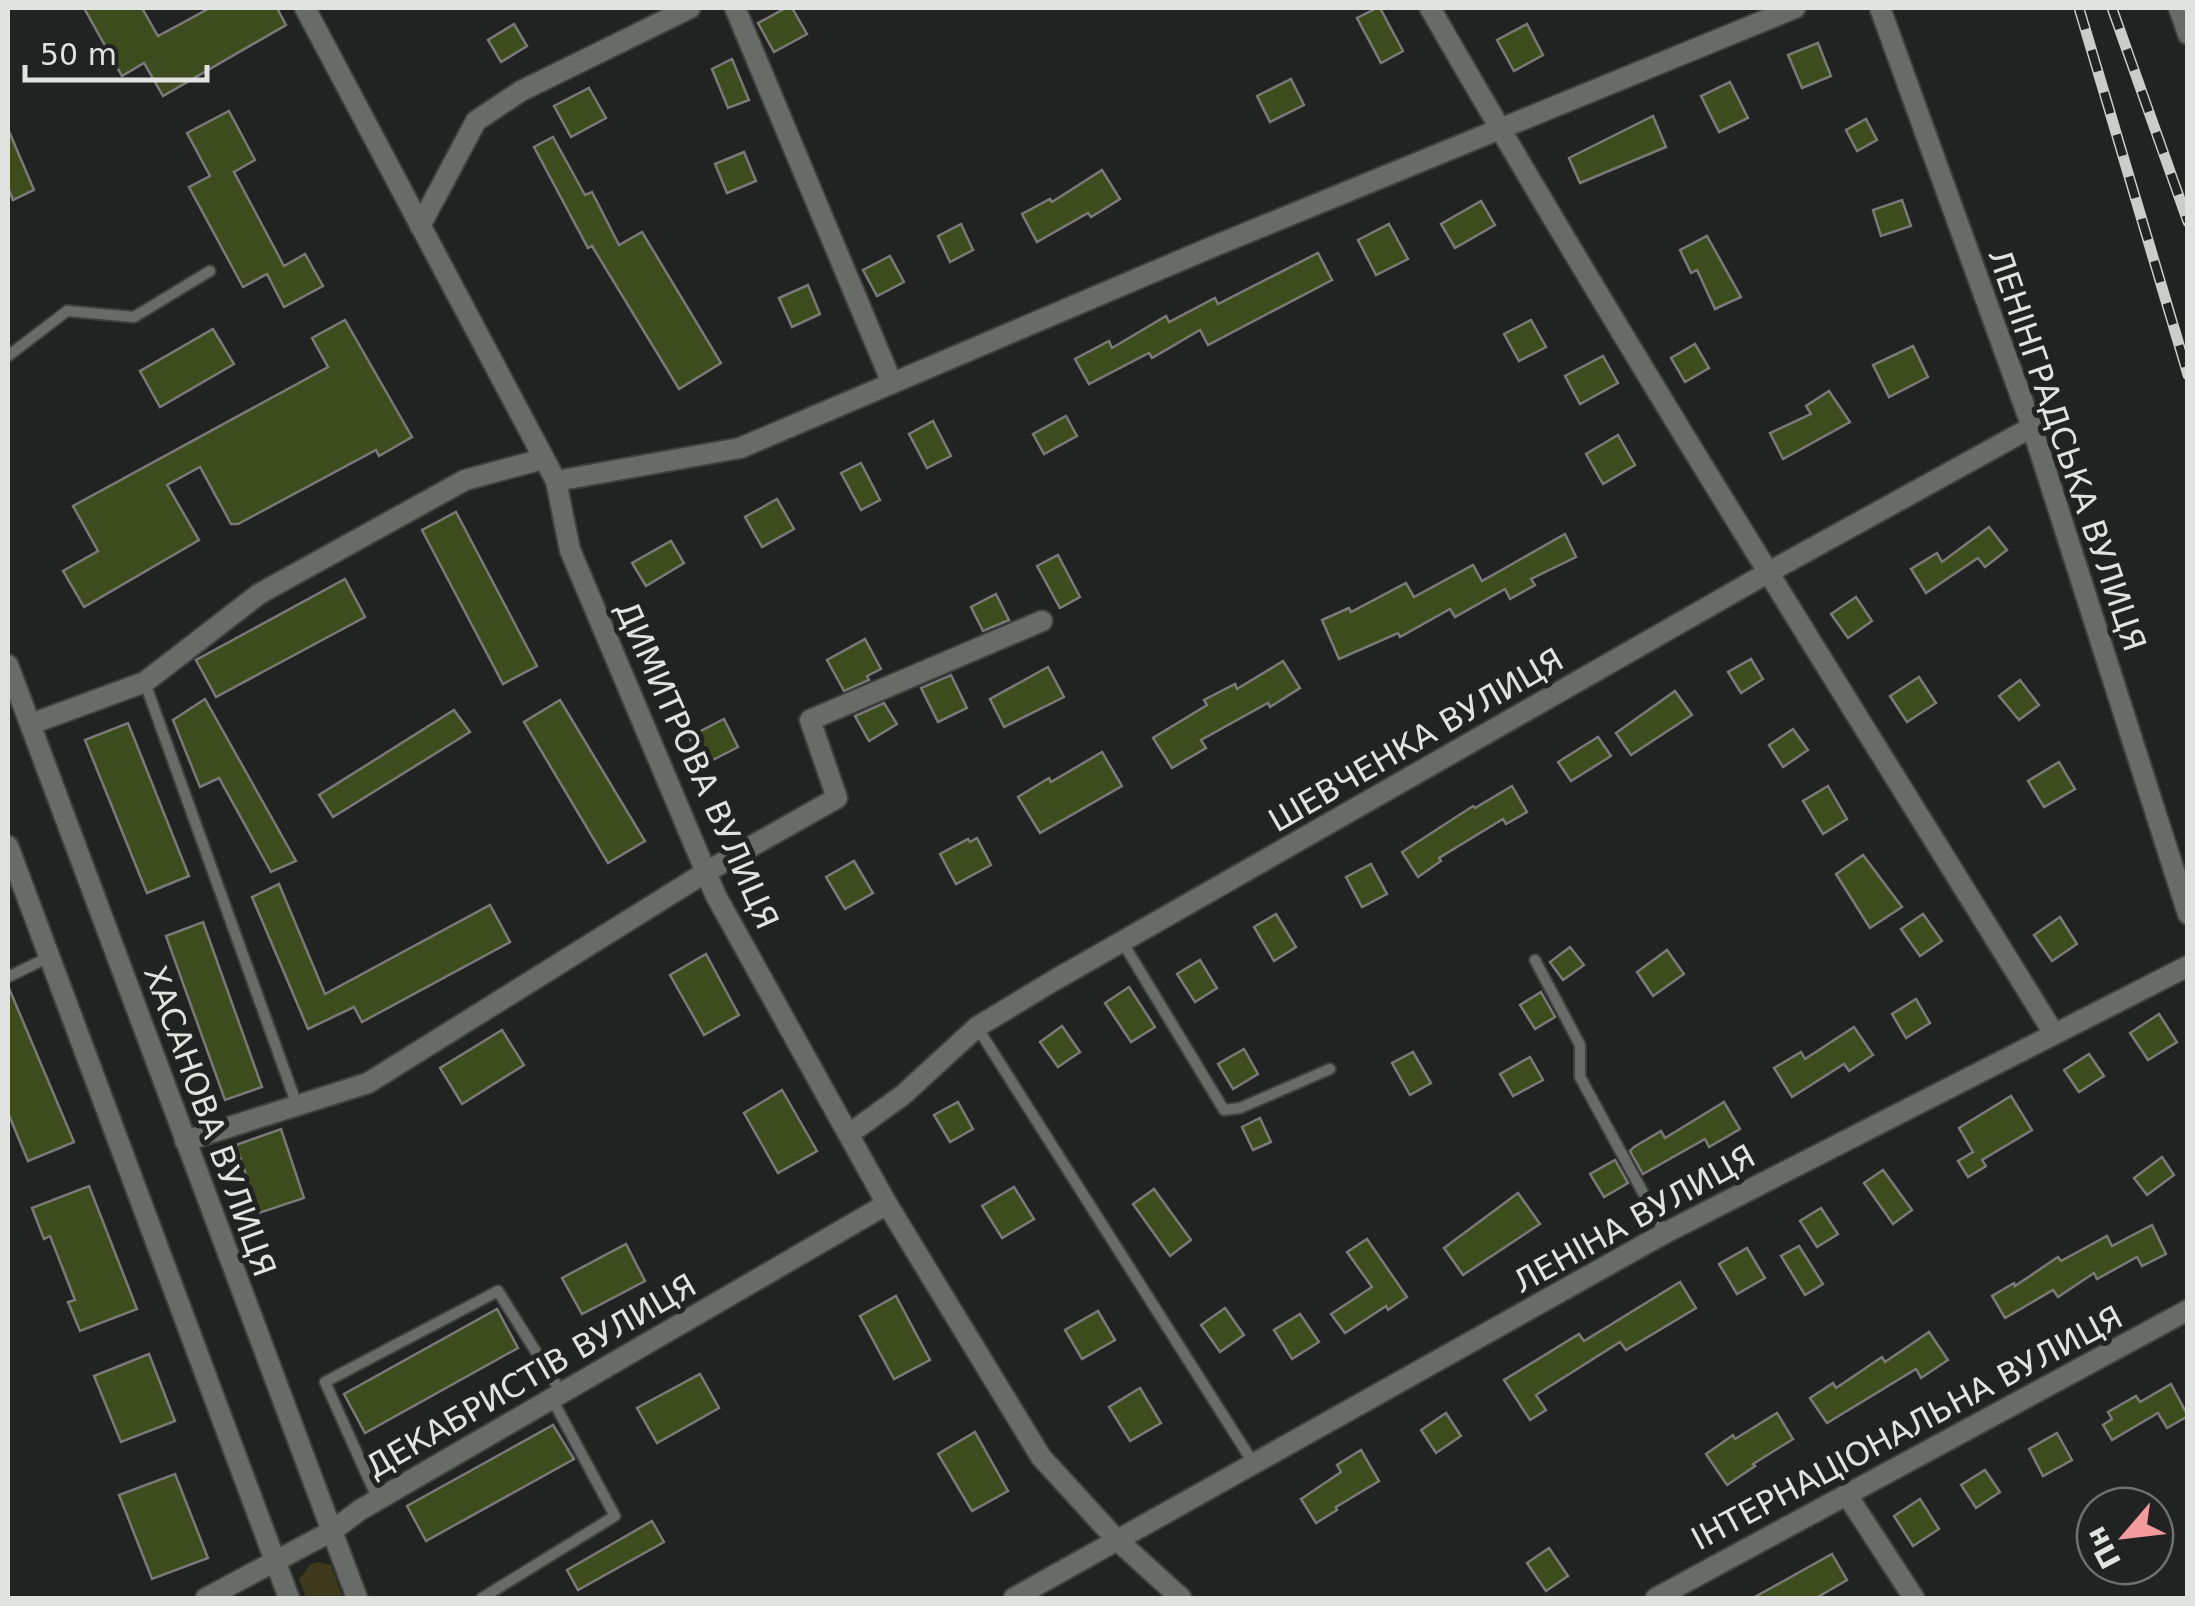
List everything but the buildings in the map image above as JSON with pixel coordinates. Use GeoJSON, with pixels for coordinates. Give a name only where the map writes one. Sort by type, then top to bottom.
{"type":"FeatureCollection","features":[{"type":"Feature","properties":{"kind":"street","name":"ДИМИТРОВА ВУЛИЦЯ"},"geometry":{"type":"LineString","coordinates":[[305,8],[556,481],[570,550],[716,896],[887,1204],[1041,1457],[1116,1538],[1181,1598]]}},
{"type":"Feature","properties":{"kind":"street"},"geometry":{"type":"LineString","coordinates":[[420,226],[476,121],[520,90],[690,8]]}},
{"type":"Feature","properties":{"kind":"street"},"geometry":{"type":"LineString","coordinates":[[735,8],[892,383]]}},
{"type":"Feature","properties":{"kind":"street"},"geometry":{"type":"LineString","coordinates":[[1430,8],[1498,127],[2053,1032]]}},
{"type":"Feature","properties":{"kind":"street"},"geometry":{"type":"LineString","coordinates":[[556,481],[740,448],[1498,127],[1795,8]]}},
{"type":"Feature","properties":{"kind":"street","name":"ЛЕНІНГРАДСЬКА ВУЛИЦЯ"},"geometry":{"type":"LineString","coordinates":[[1880,8],[2032,427],[2188,914]]}},
{"type":"Feature","properties":{"kind":"street"},"geometry":{"type":"LineString","coordinates":[[2179,8],[2188,34]]}},
{"type":"Feature","properties":{"kind":"street","name":"ШЕВЧЕНКА ВУЛИЦЯ"},"geometry":{"type":"LineString","coordinates":[[848,1134],[902,1095],[977,1028],[1769,572],[2032,427]]}},
{"type":"Feature","properties":{"kind":"street"},"geometry":{"type":"LineString","coordinates":[[31,724],[144,682],[259,594],[465,480],[543,458]]}},
{"type":"Feature","properties":{"kind":"street"},"geometry":{"type":"LineString","coordinates":[[185,1141],[368,1083],[706,872],[837,798],[810,720],[1042,622]]}},
{"type":"Feature","properties":{"kind":"street","name":"ХАСАНОВА ВУЛИЦЯ"},"geometry":{"type":"LineString","coordinates":[[8,665],[357,1598]]}},
{"type":"Feature","properties":{"kind":"street"},"geometry":{"type":"LineString","coordinates":[[8,846],[289,1598]]}},
{"type":"Feature","properties":{"kind":"street","name":"ЛЕНІНА ВУЛИЦЯ"},"geometry":{"type":"LineString","coordinates":[[1014,1598],[1665,1233],[2188,966]]}},
{"type":"Feature","properties":{"kind":"street","name":"ДЕКАБРИСТІВ ВУЛИЦЯ"},"geometry":{"type":"LineString","coordinates":[[206,1598],[332,1531],[556,1395],[887,1204]]}},
{"type":"Feature","properties":{"kind":"street","name":"ІНТЕРНАЦІОНАЛЬНА ВУЛИЦЯ"},"geometry":{"type":"LineString","coordinates":[[1656,1598],[2188,1310]]}},
{"type":"Feature","properties":{"kind":"street"},"geometry":{"type":"LineString","coordinates":[[1847,1494],[1914,1598]]}},
{"type":"Feature","properties":{"kind":"lane"},"geometry":{"type":"LineString","coordinates":[[8,356],[67,311],[134,317],[210,271]]}},
{"type":"Feature","properties":{"kind":"lane"},"geometry":{"type":"LineString","coordinates":[[144,682],[297,1106]]}},
{"type":"Feature","properties":{"kind":"lane"},"geometry":{"type":"LineString","coordinates":[[1123,943],[1224,1110],[1240,1108],[1330,1069]]}},
{"type":"Feature","properties":{"kind":"lane"},"geometry":{"type":"LineString","coordinates":[[8,976],[49,958]]}},
{"type":"Feature","properties":{"kind":"lane"},"geometry":{"type":"LineString","coordinates":[[1535,960],[1580,1045],[1580,1077],[1665,1233]]}},
{"type":"Feature","properties":{"kind":"lane"},"geometry":{"type":"LineString","coordinates":[[977,1028],[1254,1465]]}},
{"type":"Feature","properties":{"kind":"lane"},"geometry":{"type":"LineString","coordinates":[[378,1500],[325,1382],[498,1291],[556,1395],[615,1516],[482,1598]]}},
{"type":"Feature","properties":{"kind":"shaded area"},"geometry":{"type":"Polygon","coordinates":[[[311,1564],[331,1565],[343,1598],[306,1598],[299,1579],[311,1564]]]}},
{"type":"Feature","properties":{"kind":"railway"},"geometry":{"type":"LineString","coordinates":[[2079,8],[2188,375]]}},
{"type":"Feature","properties":{"kind":"railway"},"geometry":{"type":"LineString","coordinates":[[2112,8],[2188,222]]}}]}
